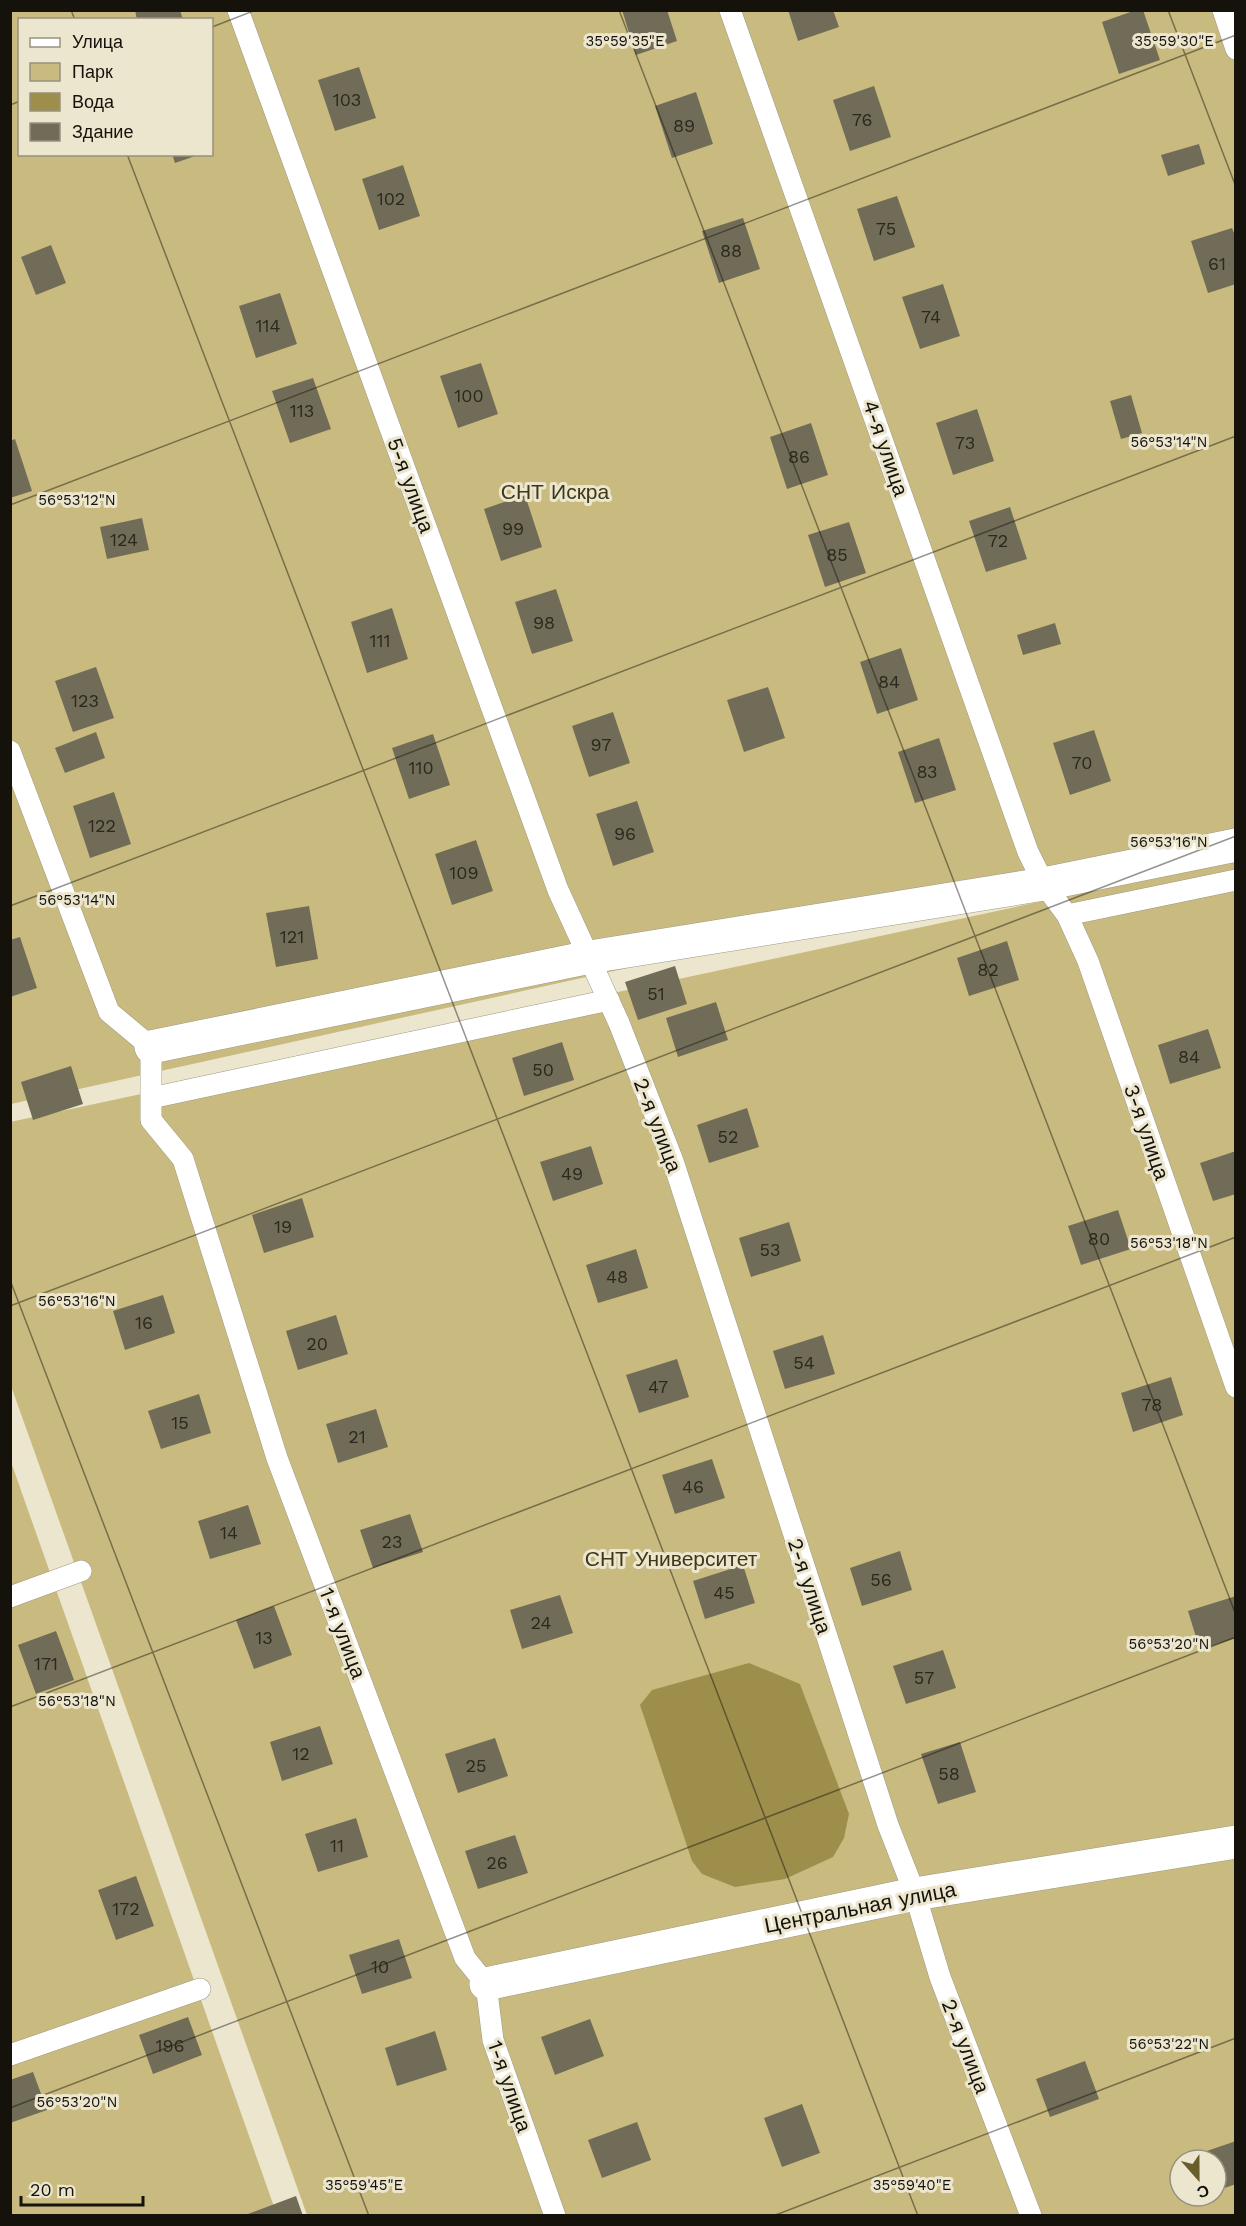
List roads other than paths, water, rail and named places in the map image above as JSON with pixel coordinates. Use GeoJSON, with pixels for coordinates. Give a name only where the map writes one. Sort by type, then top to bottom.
{"type":"FeatureCollection","features":[{"type":"Feature","properties":{"kind":"street"},"geometry":{"type":"LineString","coordinates":[[151,1047],[590,957],[1044,884],[1236,845]]}},
{"type":"Feature","properties":{"kind":"street","name":"Центральная улица"},"geometry":{"type":"LineString","coordinates":[[486,1983],[915,1894],[1236,1842]]}},
{"type":"Feature","properties":{"kind":"lane","name":"5-я улица"},"geometry":{"type":"LineString","coordinates":[[238,10],[558,890],[590,957]]}},
{"type":"Feature","properties":{"kind":"lane","name":"4-я улица"},"geometry":{"type":"LineString","coordinates":[[730,10],[1028,852],[1044,884]]}},
{"type":"Feature","properties":{"kind":"lane"},"geometry":{"type":"LineString","coordinates":[[1222,10],[1236,49]]}},
{"type":"Feature","properties":{"kind":"lane"},"geometry":{"type":"LineString","coordinates":[[10,751],[109,1012],[151,1047]]}},
{"type":"Feature","properties":{"kind":"lane"},"geometry":{"type":"LineString","coordinates":[[1067,915],[1236,880]]}},
{"type":"Feature","properties":{"kind":"lane","name":"3-я улица"},"geometry":{"type":"LineString","coordinates":[[1044,884],[1067,915],[1088,961],[1236,1387]]}},
{"type":"Feature","properties":{"kind":"lane","name":"2-я улица"},"geometry":{"type":"LineString","coordinates":[[590,957],[673,1161],[888,1825],[915,1894],[939,1977],[1031,2216]]}},
{"type":"Feature","properties":{"kind":"lane"},"geometry":{"type":"LineString","coordinates":[[151,1098],[609,1000]]}},
{"type":"Feature","properties":{"kind":"lane","name":"1-я улица"},"geometry":{"type":"LineString","coordinates":[[151,1047],[151,1120],[183,1159],[277,1458],[465,1958],[486,1983],[493,2040],[555,2216]]}},
{"type":"Feature","properties":{"kind":"lane"},"geometry":{"type":"LineString","coordinates":[[10,1597],[81,1571]]}},
{"type":"Feature","properties":{"kind":"lane"},"geometry":{"type":"LineString","coordinates":[[10,2055],[200,1989]]}},
{"type":"Feature","properties":{"kind":"water"},"geometry":{"type":"Polygon","coordinates":[[[749,1663],[800,1684],[849,1814],[844,1838],[833,1857],[785,1879],[735,1887],[702,1874],[692,1861],[640,1705],[652,1690],[749,1663]]]}},
{"type":"Feature","properties":{"kind":"park label","name":"СНТ Искра"},"geometry":{"type":"Point","coordinates":[555,491]}},
{"type":"Feature","properties":{"kind":"park label","name":"СНТ Университет"},"geometry":{"type":"Point","coordinates":[671,1558]}}]}
